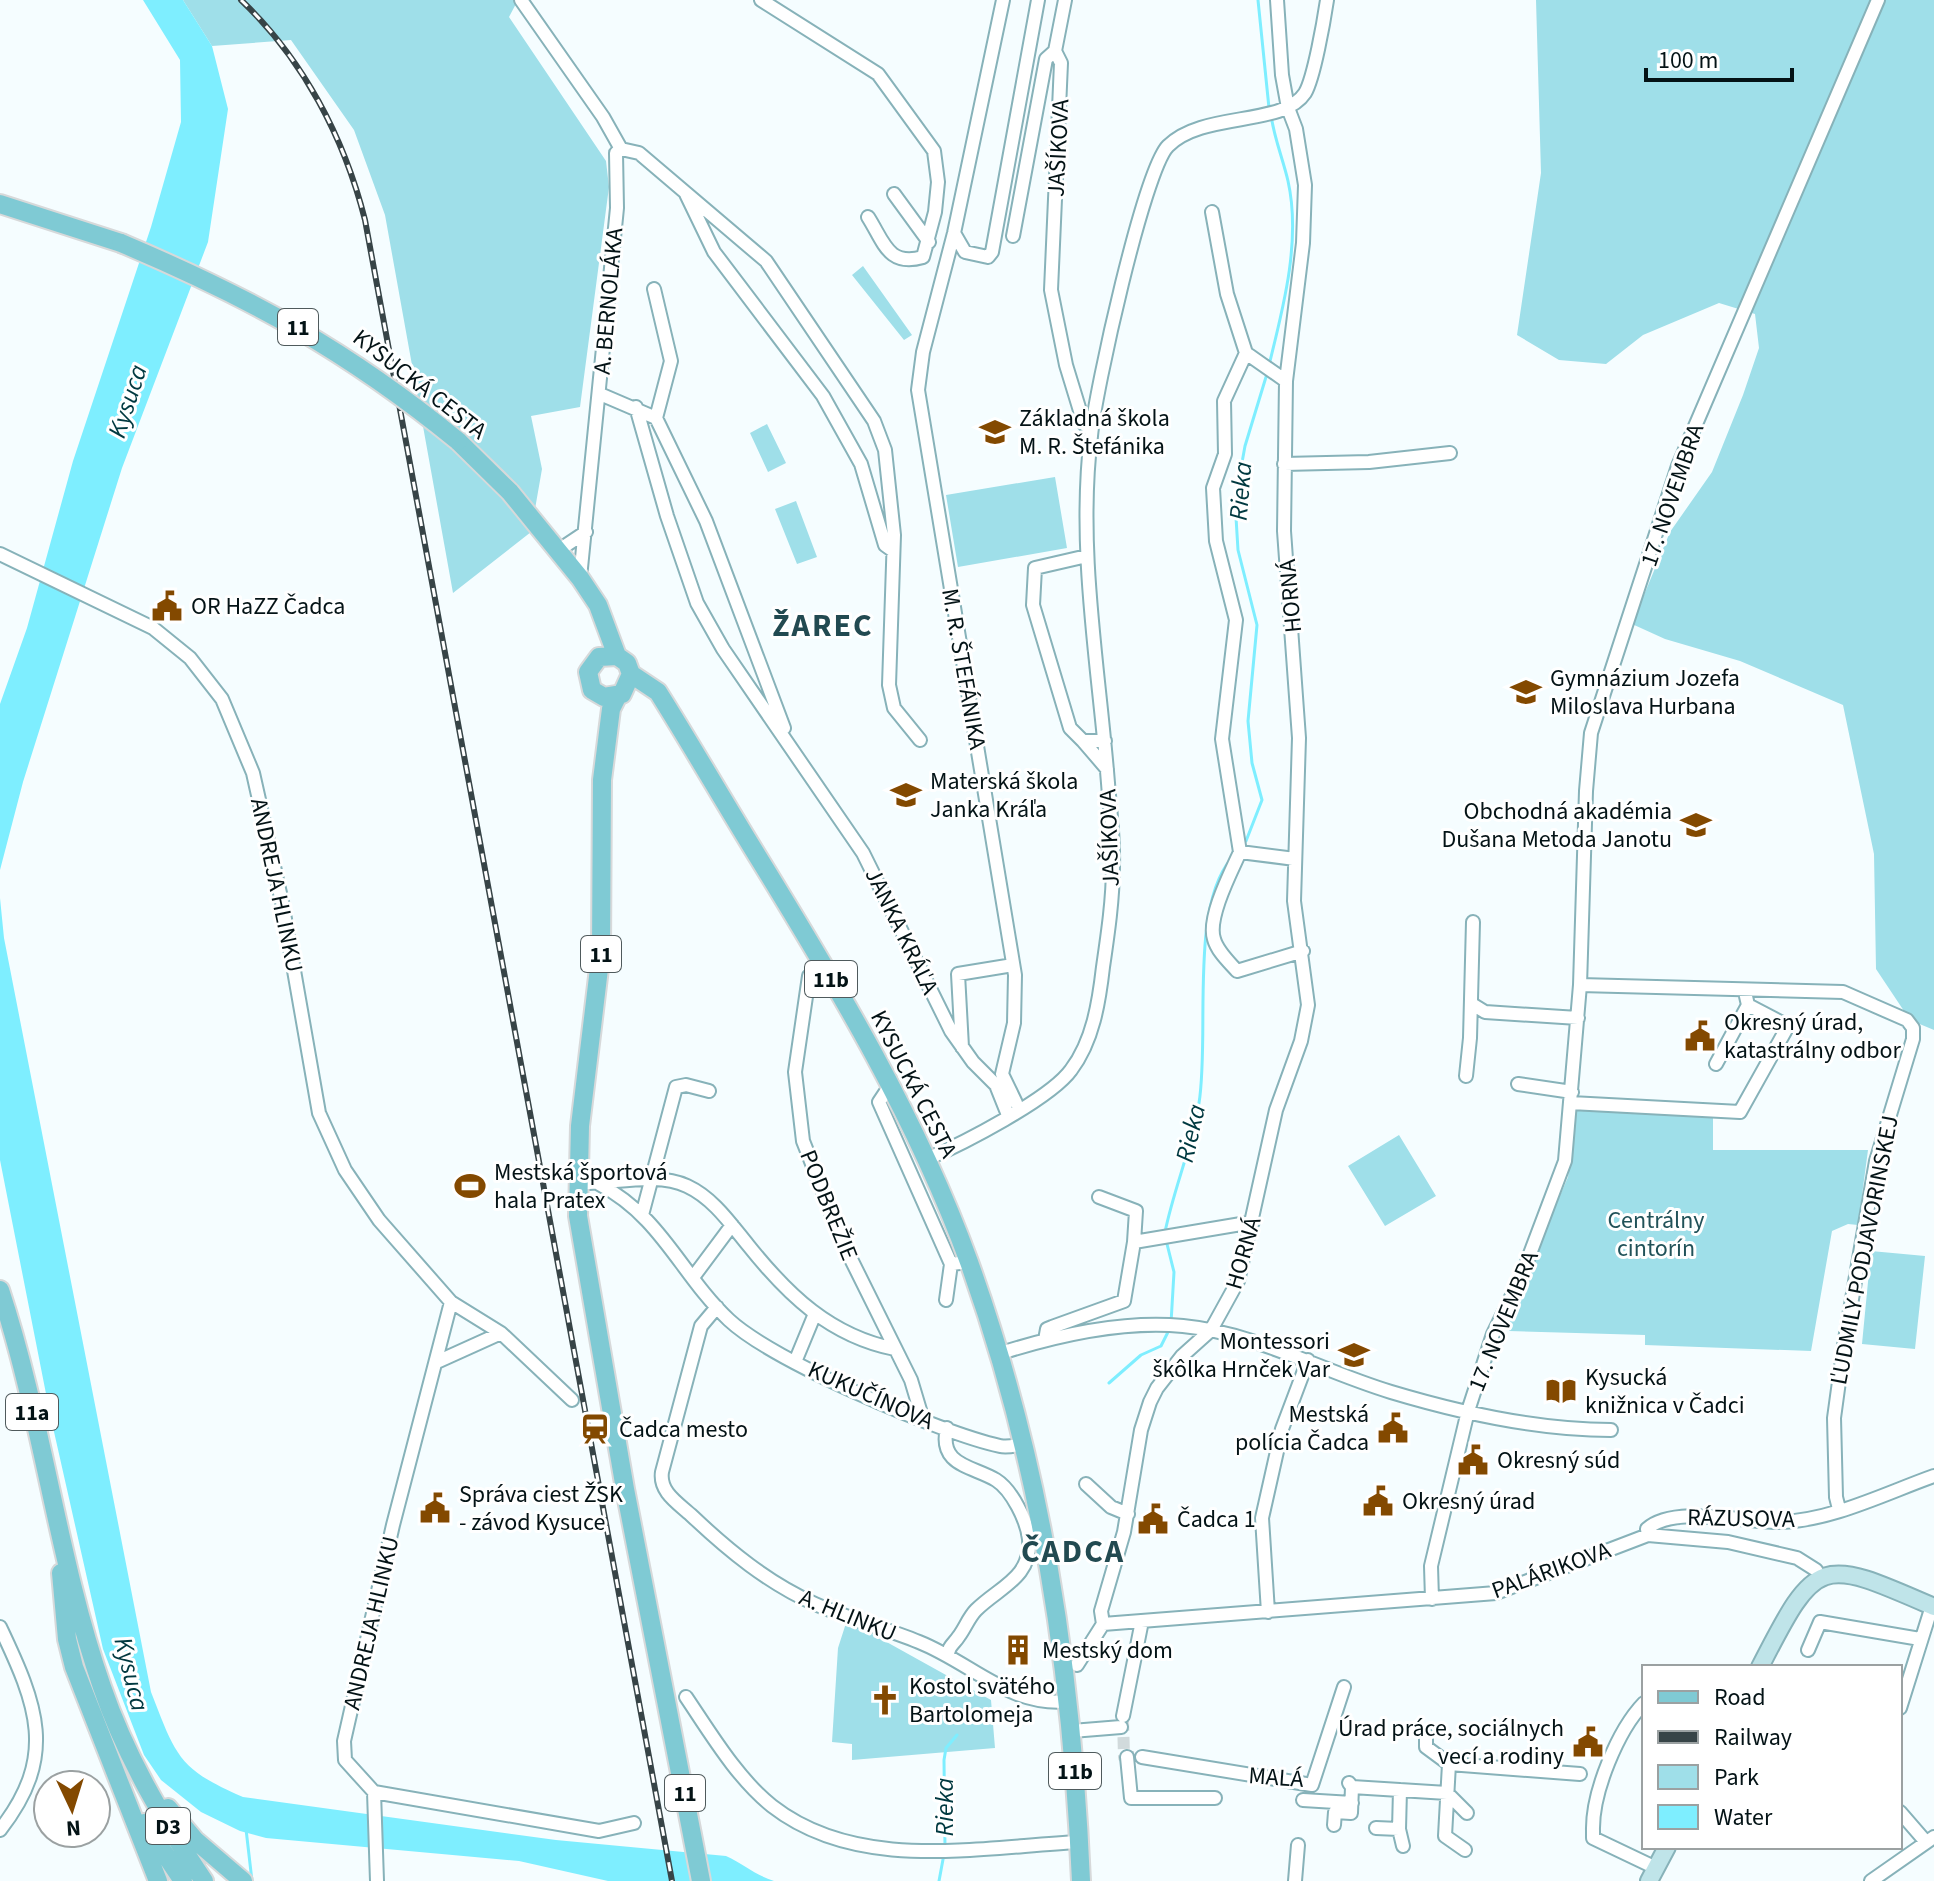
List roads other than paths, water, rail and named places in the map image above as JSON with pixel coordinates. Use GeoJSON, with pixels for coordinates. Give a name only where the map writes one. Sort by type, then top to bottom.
{"type":"FeatureCollection","features":[{"type":"Feature","properties":{"kind":"main road","name":"KYSUCKÁ CESTA"},"geometry":{"type":"LineString","coordinates":[[0,204],[121,243],[226,289],[368,370],[458,441],[510,492],[559,550],[605,619],[608,656]]}},
{"type":"Feature","properties":{"kind":"main road","name":"KYSUCKÁ CESTA"},"geometry":{"type":"LineString","coordinates":[[597,695],[587,678],[590,666],[608,656],[627,663],[625,687],[658,692],[804,931],[891,1084],[927,1159],[960,1263],[998,1354]]}},
{"type":"Feature","properties":{"kind":"main road"},"geometry":{"type":"LineString","coordinates":[[597,695],[625,687]]}},
{"type":"Feature","properties":{"kind":"main road","name":"11"},"geometry":{"type":"LineString","coordinates":[[602,780],[611,709],[625,687]]}},
{"type":"Feature","properties":{"kind":"main road","name":"11"},"geometry":{"type":"LineString","coordinates":[[597,695],[602,780],[601,952],[580,1126],[577,1183],[583,1255],[701,1881]]}},
{"type":"Feature","properties":{"kind":"main road","name":"11a"},"geometry":{"type":"LineString","coordinates":[[0,1290],[59,1535],[102,1688],[136,1768]]}},
{"type":"Feature","properties":{"kind":"main road","name":"11b"},"geometry":{"type":"LineString","coordinates":[[998,1354],[1024,1444],[1050,1563],[1070,1701],[1081,1881]]}},
{"type":"Feature","properties":{"kind":"main road","name":"11a"},"geometry":{"type":"LineString","coordinates":[[59,1535],[62,1587],[74,1667],[117,1774]]}},
{"type":"Feature","properties":{"kind":"main road"},"geometry":{"type":"LineString","coordinates":[[1761,1665],[1799,1595],[1820,1577],[1846,1573],[1933,1606]]}},
{"type":"Feature","properties":{"kind":"main road"},"geometry":{"type":"LineString","coordinates":[[136,1768],[195,1840],[243,1881]]}},
{"type":"Feature","properties":{"kind":"main road","name":"D3"},"geometry":{"type":"LineString","coordinates":[[136,1768],[162,1816],[204,1881]]}},
{"type":"Feature","properties":{"kind":"main road"},"geometry":{"type":"LineString","coordinates":[[117,1774],[158,1881]]}},
{"type":"Feature","properties":{"kind":"main road","name":"D3"},"geometry":{"type":"LineString","coordinates":[[117,1774],[146,1828],[183,1881]]}},
{"type":"Feature","properties":{"kind":"main road"},"geometry":{"type":"LineString","coordinates":[[1653,1874],[1666,1849]]}},
{"type":"Feature","properties":{"kind":"street"},"geometry":{"type":"LineString","coordinates":[[521,0],[603,117],[621,149],[639,153],[766,261],[874,421],[885,450],[894,535],[890,588],[893,643],[889,685],[894,708],[920,740]]}},
{"type":"Feature","properties":{"kind":"street"},"geometry":{"type":"LineString","coordinates":[[761,0],[878,74],[934,151],[938,182],[929,242],[923,257],[909,261],[894,259],[885,250],[868,217]]}},
{"type":"Feature","properties":{"kind":"street","name":"M. R. ŠTEFÁNIKA"},"geometry":{"type":"LineString","coordinates":[[1003,0],[954,233],[923,352],[918,390],[1013,965],[1014,1023],[1002,1074],[1016,1103]]}},
{"type":"Feature","properties":{"kind":"street"},"geometry":{"type":"LineString","coordinates":[[954,233],[965,252],[988,257],[992,252],[1038,0]]}},
{"type":"Feature","properties":{"kind":"street"},"geometry":{"type":"LineString","coordinates":[[1055,51],[1065,0]]}},
{"type":"Feature","properties":{"kind":"street","name":"HORNÁ"},"geometry":{"type":"LineString","coordinates":[[1102,1617],[1128,1514],[1141,1430],[1157,1388],[1182,1356],[1211,1330],[1238,1281],[1283,1085],[1306,1024],[1308,988],[1294,901],[1299,738],[1284,531],[1286,381],[1303,243],[1305,185],[1296,129],[1285,110],[1277,0]]}},
{"type":"Feature","properties":{"kind":"street"},"geometry":{"type":"LineString","coordinates":[[1285,110],[1305,93],[1327,0]]}},
{"type":"Feature","properties":{"kind":"street","name":"17. NOVEMBRA"},"geometry":{"type":"LineString","coordinates":[[1432,1599],[1431,1566],[1468,1411],[1493,1334],[1522,1275],[1561,1171],[1578,1018],[1591,733],[1678,466],[1878,0]]}},
{"type":"Feature","properties":{"kind":"street","name":"JAŠÍKOVA"},"geometry":{"type":"LineString","coordinates":[[1013,236],[1046,59],[1055,51],[1061,63],[1051,290],[1066,365],[1084,424],[1091,430]]}},
{"type":"Feature","properties":{"kind":"street","name":"JAŠÍKOVA"},"geometry":{"type":"LineString","coordinates":[[927,1159],[1053,1088],[1069,1073],[1093,1022],[1109,924],[1114,862],[1087,556],[1086,484],[1091,430],[1147,186],[1167,147],[1209,123],[1285,110]]}},
{"type":"Feature","properties":{"kind":"street","name":"A. BERNOLÁKA"},"geometry":{"type":"LineString","coordinates":[[584,584],[586,532],[617,208],[616,153],[621,149]]}},
{"type":"Feature","properties":{"kind":"street"},"geometry":{"type":"LineString","coordinates":[[684,189],[714,252],[823,396],[861,464],[885,545],[892,550]]}},
{"type":"Feature","properties":{"kind":"street"},"geometry":{"type":"LineString","coordinates":[[894,194],[929,242]]}},
{"type":"Feature","properties":{"kind":"street"},"geometry":{"type":"LineString","coordinates":[[1212,212],[1227,294],[1246,353],[1286,381]]}},
{"type":"Feature","properties":{"kind":"street"},"geometry":{"type":"LineString","coordinates":[[600,394],[656,418],[671,361],[654,289]]}},
{"type":"Feature","properties":{"kind":"street"},"geometry":{"type":"LineString","coordinates":[[1246,353],[1224,401],[1225,454],[1213,488],[1216,541],[1236,620],[1222,739],[1240,852],[1214,918],[1213,938],[1237,971],[1303,951]]}},
{"type":"Feature","properties":{"kind":"street","name":"JANKA KRÁĽA"},"geometry":{"type":"LineString","coordinates":[[636,407],[667,519],[697,603],[723,649],[863,853],[962,1048],[996,1085],[1008,1115]]}},
{"type":"Feature","properties":{"kind":"street","name":"JANKA KRÁĽA"},"geometry":{"type":"LineString","coordinates":[[656,418],[706,521],[792,747]]}},
{"type":"Feature","properties":{"kind":"street"},"geometry":{"type":"LineString","coordinates":[[1284,464],[1369,462],[1450,453]]}},
{"type":"Feature","properties":{"kind":"street"},"geometry":{"type":"LineString","coordinates":[[559,550],[586,532]]}},
{"type":"Feature","properties":{"kind":"street","name":"ANDREJA HLINKU"},"geometry":{"type":"LineString","coordinates":[[0,554],[139,620],[178,647],[213,686],[231,715],[253,773],[319,1113],[345,1170],[379,1220],[451,1302],[501,1333],[572,1400]]}},
{"type":"Feature","properties":{"kind":"street"},"geometry":{"type":"LineString","coordinates":[[1087,556],[1035,568],[1033,605],[1070,728],[1107,769]]}},
{"type":"Feature","properties":{"kind":"street"},"geometry":{"type":"LineString","coordinates":[[1083,741],[1105,741]]}},
{"type":"Feature","properties":{"kind":"street"},"geometry":{"type":"LineString","coordinates":[[1240,852],[1295,859]]}},
{"type":"Feature","properties":{"kind":"street"},"geometry":{"type":"LineString","coordinates":[[1466,1076],[1472,1004],[1473,922]]}},
{"type":"Feature","properties":{"kind":"street"},"geometry":{"type":"LineString","coordinates":[[962,1048],[958,974],[1013,965]]}},
{"type":"Feature","properties":{"kind":"street","name":"PODBREŽIE"},"geometry":{"type":"LineString","coordinates":[[809,976],[795,1072],[803,1141],[844,1245],[911,1380],[923,1420]]}},
{"type":"Feature","properties":{"kind":"street","name":"ĽUDMILY PODJAVORINSKEJ"},"geometry":{"type":"LineString","coordinates":[[1580,985],[1746,998],[1843,992],[1907,1020],[1913,1028],[1913,1039],[1876,1161],[1840,1378],[1833,1436],[1839,1509]]}},
{"type":"Feature","properties":{"kind":"street"},"geometry":{"type":"LineString","coordinates":[[1716,1064],[1746,998]]}},
{"type":"Feature","properties":{"kind":"street","name":"ĽUDMILY PODJAVORINSKEJ"},"geometry":{"type":"LineString","coordinates":[[1571,1097],[1740,1112],[1788,1026],[1746,998]]}},
{"type":"Feature","properties":{"kind":"street"},"geometry":{"type":"LineString","coordinates":[[1472,1004],[1485,1012],[1578,1018]]}},
{"type":"Feature","properties":{"kind":"street"},"geometry":{"type":"LineString","coordinates":[[891,1084],[879,1102],[960,1263],[946,1300]]}},
{"type":"Feature","properties":{"kind":"street"},"geometry":{"type":"LineString","coordinates":[[1518,1084],[1571,1097]]}},
{"type":"Feature","properties":{"kind":"street"},"geometry":{"type":"LineString","coordinates":[[642,1215],[676,1087],[686,1085],[709,1091]]}},
{"type":"Feature","properties":{"kind":"street","name":"KUKUČÍNOVA"},"geometry":{"type":"LineString","coordinates":[[599,1184],[653,1179],[685,1185],[710,1201],[771,1274],[814,1316],[880,1346],[895,1349]]}},
{"type":"Feature","properties":{"kind":"street"},"geometry":{"type":"LineString","coordinates":[[577,1183],[599,1184]]}},
{"type":"Feature","properties":{"kind":"street","name":"KUKUČÍNOVA"},"geometry":{"type":"LineString","coordinates":[[599,1184],[627,1199],[717,1307],[738,1327],[795,1362],[923,1420],[998,1446],[1024,1444]]}},
{"type":"Feature","properties":{"kind":"street"},"geometry":{"type":"LineString","coordinates":[[1045,1340],[1047,1329],[1124,1301],[1136,1211],[1099,1197]]}},
{"type":"Feature","properties":{"kind":"street"},"geometry":{"type":"LineString","coordinates":[[1134,1242],[1253,1222]]}},
{"type":"Feature","properties":{"kind":"street"},"geometry":{"type":"LineString","coordinates":[[694,1276],[732,1225]]}},
{"type":"Feature","properties":{"kind":"street","name":"ANDREJA HLINKU"},"geometry":{"type":"LineString","coordinates":[[374,1797],[345,1760],[344,1741],[393,1525],[439,1361],[451,1302]]}},
{"type":"Feature","properties":{"kind":"street","name":"A. HLINKU"},"geometry":{"type":"LineString","coordinates":[[717,1307],[701,1326],[662,1472],[663,1487],[671,1496],[728,1550],[773,1582],[816,1605],[918,1641],[1017,1696],[1048,1703],[1070,1701]]}},
{"type":"Feature","properties":{"kind":"street","name":"KUKUČÍNOVA"},"geometry":{"type":"LineString","coordinates":[[795,1362],[814,1316]]}},
{"type":"Feature","properties":{"kind":"street"},"geometry":{"type":"LineString","coordinates":[[998,1354],[1045,1340],[1153,1325],[1183,1326],[1211,1330],[1308,1360],[1390,1392],[1468,1411],[1572,1430],[1611,1430]]}},
{"type":"Feature","properties":{"kind":"street"},"geometry":{"type":"LineString","coordinates":[[439,1361],[501,1333]]}},
{"type":"Feature","properties":{"kind":"street"},"geometry":{"type":"LineString","coordinates":[[1268,1612],[1262,1518],[1282,1429],[1308,1360]]}},
{"type":"Feature","properties":{"kind":"street","name":"KUKUČÍNOVA"},"geometry":{"type":"LineString","coordinates":[[947,1428],[945,1442],[951,1456],[961,1466],[1005,1488],[1020,1511],[1029,1541],[1019,1579],[975,1610],[949,1647],[948,1656]]}},
{"type":"Feature","properties":{"kind":"street","name":"RÁZUSOVA"},"geometry":{"type":"LineString","coordinates":[[1648,1535],[1647,1529],[1655,1522],[1677,1517],[1781,1522],[1807,1519],[1934,1476]]}},
{"type":"Feature","properties":{"kind":"street"},"geometry":{"type":"LineString","coordinates":[[1086,1484],[1111,1507],[1128,1514]]}},
{"type":"Feature","properties":{"kind":"street","name":"PALÁRIKOVA"},"geometry":{"type":"LineString","coordinates":[[1102,1617],[1142,1621],[1496,1593],[1648,1535],[1654,1538],[1717,1541],[1797,1558],[1812,1566],[1820,1577]]}},
{"type":"Feature","properties":{"kind":"street"},"geometry":{"type":"LineString","coordinates":[[1902,1701],[1933,1606]]}},
{"type":"Feature","properties":{"kind":"street"},"geometry":{"type":"LineString","coordinates":[[1077,1665],[1102,1617]]}},
{"type":"Feature","properties":{"kind":"street"},"geometry":{"type":"LineString","coordinates":[[1072,1731],[1122,1722],[1142,1621]]}},
{"type":"Feature","properties":{"kind":"street"},"geometry":{"type":"LineString","coordinates":[[1808,1650],[1820,1622],[1920,1639]]}},
{"type":"Feature","properties":{"kind":"street"},"geometry":{"type":"LineString","coordinates":[[0,1627],[22,1672],[37,1758],[29,1787],[0,1830]]}},
{"type":"Feature","properties":{"kind":"street","name":"MALÁ"},"geometry":{"type":"LineString","coordinates":[[1142,1757],[1312,1785],[1344,1687]]}},
{"type":"Feature","properties":{"kind":"street"},"geometry":{"type":"LineString","coordinates":[[686,1697],[752,1787],[794,1821],[849,1842],[939,1851],[1079,1842]]}},
{"type":"Feature","properties":{"kind":"street"},"geometry":{"type":"LineString","coordinates":[[1642,1705],[1633,1714],[1600,1784],[1593,1838],[1653,1874]]}},
{"type":"Feature","properties":{"kind":"street"},"geometry":{"type":"LineString","coordinates":[[1426,1735],[1426,1747],[1449,1764],[1490,1773],[1580,1774]]}},
{"type":"Feature","properties":{"kind":"street"},"geometry":{"type":"LineString","coordinates":[[1127,1757],[1131,1798],[1215,1798]]}},
{"type":"Feature","properties":{"kind":"street"},"geometry":{"type":"LineString","coordinates":[[1449,1764],[1445,1836],[1465,1850]]}},
{"type":"Feature","properties":{"kind":"street"},"geometry":{"type":"LineString","coordinates":[[1333,1816],[1351,1813],[1351,1785],[1447,1793],[1467,1813]]}},
{"type":"Feature","properties":{"kind":"street"},"geometry":{"type":"LineString","coordinates":[[1400,1790],[1399,1829],[1403,1846]]}},
{"type":"Feature","properties":{"kind":"street"},"geometry":{"type":"LineString","coordinates":[[377,1878],[374,1797],[599,1831],[634,1823]]}},
{"type":"Feature","properties":{"kind":"street"},"geometry":{"type":"LineString","coordinates":[[1303,1800],[1352,1803]]}},
{"type":"Feature","properties":{"kind":"street"},"geometry":{"type":"LineString","coordinates":[[1871,1881],[1930,1839],[1902,1814]]}},
{"type":"Feature","properties":{"kind":"street"},"geometry":{"type":"LineString","coordinates":[[1376,1828],[1399,1829]]}},
{"type":"Feature","properties":{"kind":"street"},"geometry":{"type":"LineString","coordinates":[[1295,1881],[1298,1845]]}},
{"type":"Feature","properties":{"kind":"water","name":"Kysuca"},"geometry":{"type":"Polygon","coordinates":[[[143,0],[183,0],[212,46],[228,109],[208,242],[122,468],[23,782],[0,870],[0,704],[27,628],[73,461],[151,227],[181,122],[180,60],[143,0]]]}},
{"type":"Feature","properties":{"kind":"water","name":"Kysuca"},"geometry":{"type":"Polygon","coordinates":[[[0,898],[4,938],[151,1692],[182,1758],[205,1778],[243,1797],[556,1840],[726,1856],[774,1881],[608,1881],[519,1861],[266,1838],[240,1831],[201,1812],[161,1780],[144,1755],[103,1649],[50,1414],[0,1160],[0,898]]]}},
{"type":"Feature","properties":{"kind":"waterway","name":"Rieka"},"geometry":{"type":"LineString","coordinates":[[1258,0],[1269,108]]}},
{"type":"Feature","properties":{"kind":"waterway","name":"Rieka"},"geometry":{"type":"LineString","coordinates":[[1270,361],[1289,272],[1293,226],[1288,181],[1271,115]]}},
{"type":"Feature","properties":{"kind":"waterway","name":"Rieka"},"geometry":{"type":"LineString","coordinates":[[1246,841],[1262,800],[1252,763],[1248,721],[1257,625],[1238,550],[1235,501],[1245,446],[1266,377]]}},
{"type":"Feature","properties":{"kind":"waterway","name":"Rieka"},"geometry":{"type":"LineString","coordinates":[[1165,1232],[1199,1103],[1203,975],[1210,909],[1218,881],[1231,859]]}},
{"type":"Feature","properties":{"kind":"waterway","name":"Rieka"},"geometry":{"type":"LineString","coordinates":[[1166,1240],[1174,1272],[1171,1323]]}},
{"type":"Feature","properties":{"kind":"waterway","name":"Rieka"},"geometry":{"type":"LineString","coordinates":[[1109,1383],[1141,1355],[1161,1346],[1169,1330]]}},
{"type":"Feature","properties":{"kind":"waterway","name":"Rieka"},"geometry":{"type":"LineString","coordinates":[[945,1847],[944,1760],[946,1748],[957,1735]]}},
{"type":"Feature","properties":{"kind":"waterway"},"geometry":{"type":"LineString","coordinates":[[246,1829],[252,1881]]}},
{"type":"Feature","properties":{"kind":"waterway","name":"Rieka"},"geometry":{"type":"LineString","coordinates":[[939,1881],[944,1854]]}},
{"type":"Feature","properties":{"kind":"tunnel"},"geometry":{"type":"LineString","coordinates":[[1123,1719],[1124,1757],[1142,1757]]}},
{"type":"Feature","properties":{"kind":"railway"},"geometry":{"type":"LineString","coordinates":[[241,0],[284,48],[318,101],[345,159],[365,220],[672,1881]]}},
{"type":"Feature","properties":{"kind":"place","name":"Základná škola M. R. Štefánika"},"geometry":{"type":"Point","coordinates":[995,432]}},
{"type":"Feature","properties":{"kind":"place","name":"OR HaZZ Čadca"},"geometry":{"type":"Point","coordinates":[167,606]}},
{"type":"Feature","properties":{"kind":"place","name":"Gymnázium Jozefa Miloslava Hurbana"},"geometry":{"type":"Point","coordinates":[1526,692]}},
{"type":"Feature","properties":{"kind":"place","name":"Materská škola Janka Kráľa"},"geometry":{"type":"Point","coordinates":[906,795]}},
{"type":"Feature","properties":{"kind":"place","name":"Obchodná akadémia Dušana Metoda Janotu"},"geometry":{"type":"Point","coordinates":[1696,825]}},
{"type":"Feature","properties":{"kind":"place","name":"Okresný úrad, katastrálny odbor"},"geometry":{"type":"Point","coordinates":[1700,1036]}},
{"type":"Feature","properties":{"kind":"place","name":"Mestská športová hala Pratex"},"geometry":{"type":"Point","coordinates":[470,1186]}},
{"type":"Feature","properties":{"kind":"place","name":"Montessori škôlka Hrnček Var"},"geometry":{"type":"Point","coordinates":[1354,1355]}},
{"type":"Feature","properties":{"kind":"place","name":"Kysucká knižnica v Čadci"},"geometry":{"type":"Point","coordinates":[1561,1391]}},
{"type":"Feature","properties":{"kind":"place","name":"Mestská polícia Čadca"},"geometry":{"type":"Point","coordinates":[1393,1428]}},
{"type":"Feature","properties":{"kind":"place","name":"Čadca mesto"},"geometry":{"type":"Point","coordinates":[595,1429]}},
{"type":"Feature","properties":{"kind":"place","name":"Okresný súd"},"geometry":{"type":"Point","coordinates":[1473,1460]}},
{"type":"Feature","properties":{"kind":"place","name":"Okresný úrad"},"geometry":{"type":"Point","coordinates":[1378,1501]}},
{"type":"Feature","properties":{"kind":"place","name":"Správa ciest ŽSK - závod Kysuce"},"geometry":{"type":"Point","coordinates":[435,1508]}},
{"type":"Feature","properties":{"kind":"place","name":"Čadca 1"},"geometry":{"type":"Point","coordinates":[1153,1519]}},
{"type":"Feature","properties":{"kind":"place","name":"Mestský dom"},"geometry":{"type":"Point","coordinates":[1018,1650]}},
{"type":"Feature","properties":{"kind":"place","name":"Kostol svätého Bartolomeja"},"geometry":{"type":"Point","coordinates":[885,1700]}},
{"type":"Feature","properties":{"kind":"place","name":"Úrad práce, sociálnych vecí a rodiny"},"geometry":{"type":"Point","coordinates":[1588,1742]}},
{"type":"Feature","properties":{"kind":"district","name":"ŽAREC"},"geometry":{"type":"Point","coordinates":[823,625]}},
{"type":"Feature","properties":{"kind":"district","name":"ČADCA"},"geometry":{"type":"Point","coordinates":[1073,1551]}},
{"type":"Feature","properties":{"kind":"park label","name":"Centrálny cintorín"},"geometry":{"type":"Point","coordinates":[1656,1234]}}]}
